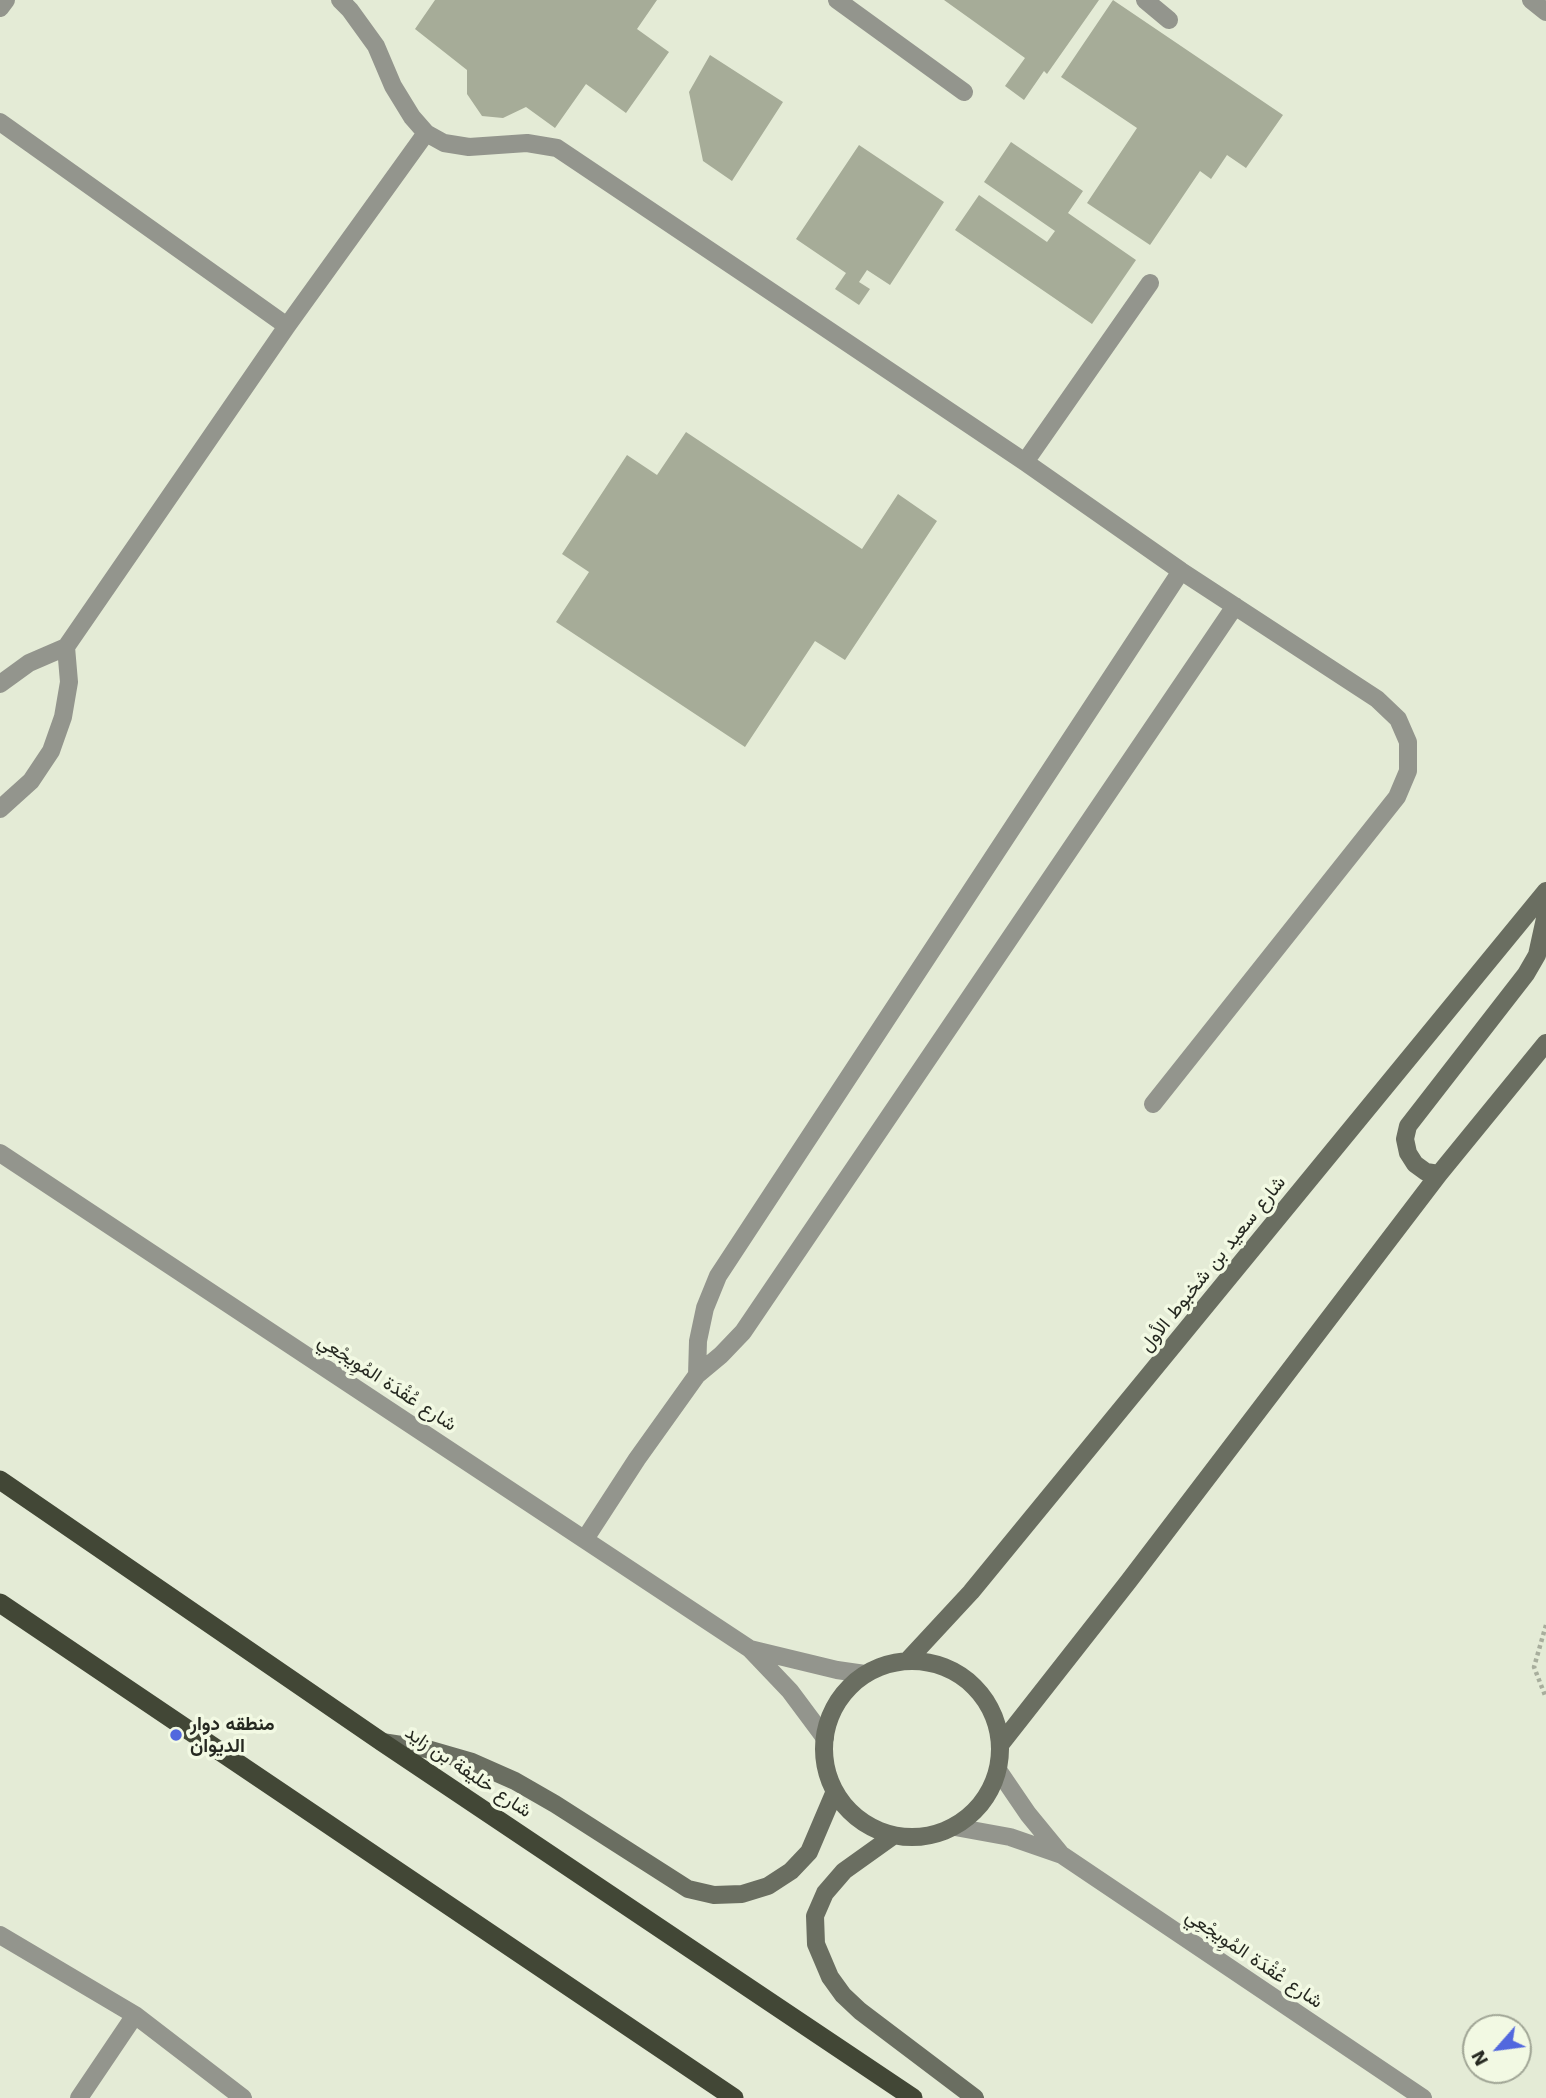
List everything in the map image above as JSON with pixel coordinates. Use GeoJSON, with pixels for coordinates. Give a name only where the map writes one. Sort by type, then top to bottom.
{"type":"FeatureCollection","features":[{"type":"Feature","properties":{"kind":"highway","name":"شارع خليفة بن زايد"},"geometry":{"type":"LineString","coordinates":[[0,1479],[382,1742],[913,2098]]}},
{"type":"Feature","properties":{"kind":"highway"},"geometry":{"type":"LineString","coordinates":[[0,1603],[733,2098]]}},
{"type":"Feature","properties":{"kind":"main road"},"geometry":{"type":"LineString","coordinates":[[1439,1174],[1426,1172],[1415,1164],[1408,1153],[1405,1139],[1408,1126],[1526,974],[1536,955],[1546,914],[1546,891]]}},
{"type":"Feature","properties":{"kind":"main road","name":"شارع سعيد بن شخبوط الأول"},"geometry":{"type":"LineString","coordinates":[[907,1661],[971,1592],[1546,891]]}},
{"type":"Feature","properties":{"kind":"main road"},"geometry":{"type":"LineString","coordinates":[[1000,1745],[1128,1582],[1439,1174],[1546,1043]]}},
{"type":"Feature","properties":{"kind":"main road"},"geometry":{"type":"LineString","coordinates":[[907,1661],[942,1666],[971,1683],[992,1712],[1000,1745],[998,1770],[989,1793],[974,1813],[955,1826],[925,1837],[893,1836],[870,1826],[850,1812],[835,1791],[825,1757],[825,1738],[831,1714],[845,1692],[865,1674],[878,1667],[907,1661]]}},
{"type":"Feature","properties":{"kind":"main road"},"geometry":{"type":"LineString","coordinates":[[382,1742],[427,1749],[472,1762],[515,1781],[688,1889],[715,1895],[742,1894],[768,1886],[791,1871],[809,1852],[835,1791]]}},
{"type":"Feature","properties":{"kind":"main road"},"geometry":{"type":"LineString","coordinates":[[893,1836],[844,1871],[825,1893],[815,1916],[816,1944],[830,1977],[843,1995],[860,2011],[975,2098]]}},
{"type":"Feature","properties":{"kind":"street"},"geometry":{"type":"LineString","coordinates":[[0,8],[6,0]]}},
{"type":"Feature","properties":{"kind":"street"},"geometry":{"type":"LineString","coordinates":[[340,0],[376,46],[393,86],[412,117],[426,133],[444,143],[469,148],[527,143],[557,148],[1025,462],[1181,571],[1377,699],[1398,719],[1408,742],[1408,771],[1397,797],[1153,1104]]}},
{"type":"Feature","properties":{"kind":"street"},"geometry":{"type":"LineString","coordinates":[[837,0],[964,92]]}},
{"type":"Feature","properties":{"kind":"street"},"geometry":{"type":"LineString","coordinates":[[1145,0],[1169,20]]}},
{"type":"Feature","properties":{"kind":"street"},"geometry":{"type":"LineString","coordinates":[[1531,0],[1546,12]]}},
{"type":"Feature","properties":{"kind":"street"},"geometry":{"type":"LineString","coordinates":[[0,122],[288,326]]}},
{"type":"Feature","properties":{"kind":"street"},"geometry":{"type":"LineString","coordinates":[[0,684],[29,663],[66,646],[426,133]]}},
{"type":"Feature","properties":{"kind":"street"},"geometry":{"type":"LineString","coordinates":[[1025,462],[1150,284]]}},
{"type":"Feature","properties":{"kind":"street"},"geometry":{"type":"LineString","coordinates":[[696,1375],[698,1342],[703,1319],[718,1276],[1181,571]]}},
{"type":"Feature","properties":{"kind":"street"},"geometry":{"type":"LineString","coordinates":[[585,1539],[696,1375],[721,1355],[743,1332],[1235,606]]}},
{"type":"Feature","properties":{"kind":"street"},"geometry":{"type":"LineString","coordinates":[[0,809],[31,781],[51,751],[63,717],[69,682],[66,646]]}},
{"type":"Feature","properties":{"kind":"street","name":"شارع عُقْدَة المُوِيجْعِي"},"geometry":{"type":"LineString","coordinates":[[0,1153],[750,1649],[790,1691],[825,1738]]}},
{"type":"Feature","properties":{"kind":"street","name":"شارع عُقْدَة المُوِيجْعِي"},"geometry":{"type":"LineString","coordinates":[[750,1649],[827,1668],[865,1674]]}},
{"type":"Feature","properties":{"kind":"street","name":"شارع عُقْدَة المُوِيجْعِي"},"geometry":{"type":"LineString","coordinates":[[998,1770],[1028,1814],[1062,1855]]}},
{"type":"Feature","properties":{"kind":"street","name":"شارع عُقْدَة المُوِيجْعِي"},"geometry":{"type":"LineString","coordinates":[[955,1826],[1010,1837],[1062,1855],[1423,2098]]}},
{"type":"Feature","properties":{"kind":"street"},"geometry":{"type":"LineString","coordinates":[[0,1935],[135,2015],[243,2098]]}},
{"type":"Feature","properties":{"kind":"street"},"geometry":{"type":"LineString","coordinates":[[79,2098],[135,2015]]}},
{"type":"Feature","properties":{"kind":"path"},"geometry":{"type":"LineString","coordinates":[[1546,1625],[1534,1667],[1546,1698]]}},
{"type":"Feature","properties":{"kind":"building"},"geometry":{"type":"Polygon","coordinates":[[[435,0],[657,0],[637,29],[669,52],[626,113],[586,84],[555,128],[526,107],[503,118],[482,116],[467,94],[467,70],[415,29],[435,0]]]}},
{"type":"Feature","properties":{"kind":"building"},"geometry":{"type":"Polygon","coordinates":[[[944,0],[1099,0],[1047,74],[1044,71],[1024,100],[1005,86],[1025,58],[944,0]]]}},
{"type":"Feature","properties":{"kind":"building"},"geometry":{"type":"Polygon","coordinates":[[[1113,0],[1283,115],[1246,168],[1227,155],[1211,179],[1200,171],[1150,245],[1087,203],[1137,128],[1061,77],[1113,0]]]}},
{"type":"Feature","properties":{"kind":"building"},"geometry":{"type":"Polygon","coordinates":[[[710,55],[783,102],[732,181],[703,161],[689,92],[710,55]]]}},
{"type":"Feature","properties":{"kind":"building"},"geometry":{"type":"Polygon","coordinates":[[[1011,142],[1083,191],[1068,213],[1136,260],[1092,324],[955,230],[979,195],[1047,242],[1055,231],[984,182],[1011,142]]]}},
{"type":"Feature","properties":{"kind":"building"},"geometry":{"type":"Polygon","coordinates":[[[859,145],[944,202],[890,285],[867,270],[859,282],[870,289],[859,305],[835,289],[846,273],[796,239],[859,145]]]}},
{"type":"Feature","properties":{"kind":"building"},"geometry":{"type":"Polygon","coordinates":[[[686,432],[862,549],[898,494],[937,521],[845,660],[815,641],[745,747],[556,622],[589,572],[562,554],[627,455],[657,475],[686,432]]]}},
{"type":"Feature","properties":{"kind":"place","name":"منطقه دوار الديوان"},"geometry":{"type":"Point","coordinates":[176,1735]}}]}
